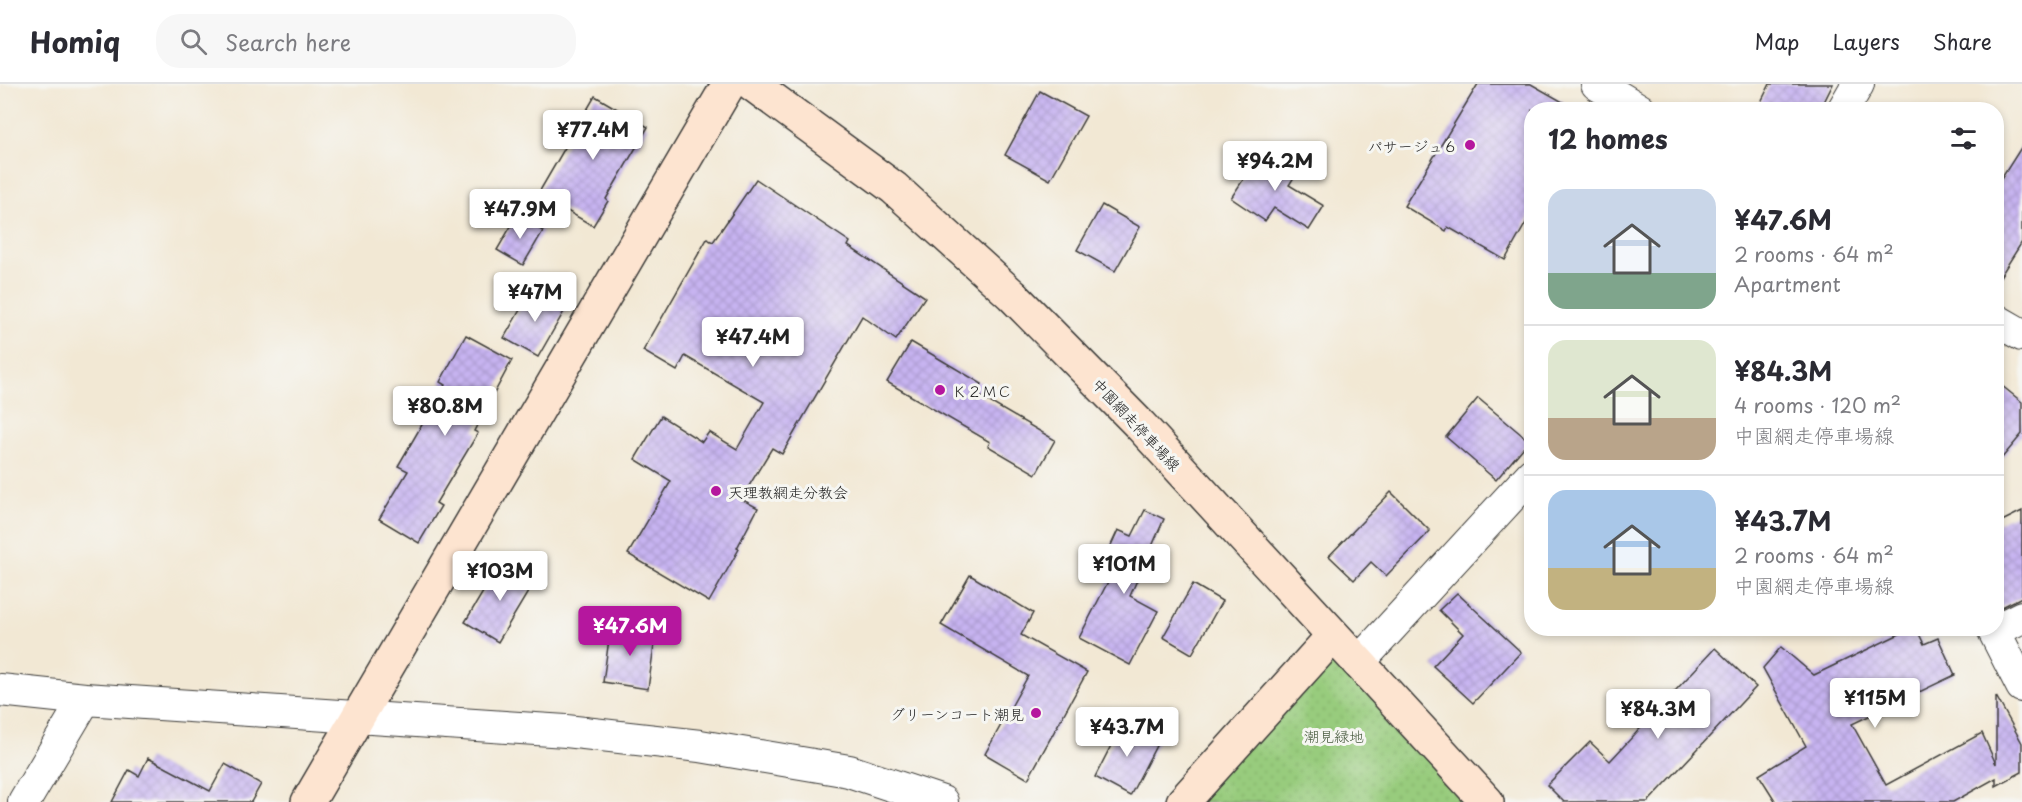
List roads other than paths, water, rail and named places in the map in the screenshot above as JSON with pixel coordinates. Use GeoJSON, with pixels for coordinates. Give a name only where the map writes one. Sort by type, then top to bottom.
{"type":"FeatureCollection","features":[{"type":"Feature","properties":{"kind":"street"},"geometry":{"type":"LineString","coordinates":[[310,802],[358,716],[729,84]]}},
{"type":"Feature","properties":{"kind":"street","name":"中園網走停車場線"},"geometry":{"type":"LineString","coordinates":[[752,84],[894,188],[1012,295],[1140,425],[1487,802]]}},
{"type":"Feature","properties":{"kind":"street"},"geometry":{"type":"LineString","coordinates":[[1597,84],[1627,102]]}},
{"type":"Feature","properties":{"kind":"street"},"geometry":{"type":"LineString","coordinates":[[1848,102],[1858,84]]}},
{"type":"Feature","properties":{"kind":"street"},"geometry":{"type":"LineString","coordinates":[[2004,325],[2022,335]]}},
{"type":"Feature","properties":{"kind":"street"},"geometry":{"type":"LineString","coordinates":[[1358,663],[1524,483]]}},
{"type":"Feature","properties":{"kind":"street"},"geometry":{"type":"LineString","coordinates":[[2004,626],[2022,618]]}},
{"type":"Feature","properties":{"kind":"street"},"geometry":{"type":"LineString","coordinates":[[1182,802],[1333,636]]}},
{"type":"Feature","properties":{"kind":"street"},"geometry":{"type":"LineString","coordinates":[[1997,636],[2022,686]]}},
{"type":"Feature","properties":{"kind":"street"},"geometry":{"type":"LineString","coordinates":[[0,690],[85,699],[566,730],[700,746],[849,771],[942,802]]}},
{"type":"Feature","properties":{"kind":"street"},"geometry":{"type":"LineString","coordinates":[[24,802],[85,699]]}},
{"type":"Feature","properties":{"kind":"place","name":"パサージュ６"},"geometry":{"type":"Point","coordinates":[1470,145]}},
{"type":"Feature","properties":{"kind":"place","name":"Ｋ２ＭＣ"},"geometry":{"type":"Point","coordinates":[940,390]}},
{"type":"Feature","properties":{"kind":"place","name":"天理教網走分教会"},"geometry":{"type":"Point","coordinates":[716,491]}},
{"type":"Feature","properties":{"kind":"place","name":"グリーンコート潮見"},"geometry":{"type":"Point","coordinates":[1036,713]}},
{"type":"Feature","properties":{"kind":"park label","name":"潮見緑地"},"geometry":{"type":"Point","coordinates":[1334,735]}}]}
